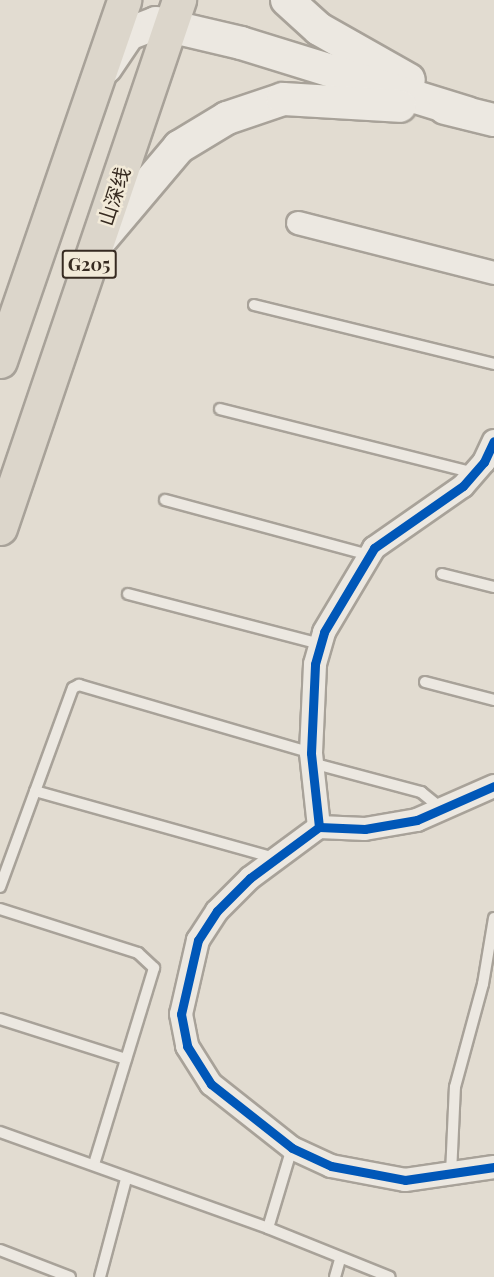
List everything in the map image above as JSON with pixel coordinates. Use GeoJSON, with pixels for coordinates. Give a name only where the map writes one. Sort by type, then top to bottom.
{"type":"FeatureCollection","features":[{"type":"Feature","properties":{"kind":"highway","name":"G205"},"geometry":{"type":"LineString","coordinates":[[0,361],[91,105],[124,0]]}},
{"type":"Feature","properties":{"kind":"highway","name":"山深线"},"geometry":{"type":"LineString","coordinates":[[0,528],[97,245],[169,9]]}},
{"type":"Feature","properties":{"kind":"main road"},"geometry":{"type":"LineString","coordinates":[[287,0],[358,54],[480,116]]}},
{"type":"Feature","properties":{"kind":"main road"},"geometry":{"type":"LineString","coordinates":[[91,105],[112,53],[128,34],[169,9],[480,116]]}},
{"type":"Feature","properties":{"kind":"main road"},"geometry":{"type":"LineString","coordinates":[[97,245],[179,147],[227,118],[283,99],[480,116]]}},
{"type":"Feature","properties":{"kind":"street"},"geometry":{"type":"LineString","coordinates":[[298,224],[494,273]]}},
{"type":"Feature","properties":{"kind":"street"},"geometry":{"type":"LineString","coordinates":[[319,827],[311,758],[315,664],[320,644],[369,555],[474,473],[494,441]]}},
{"type":"Feature","properties":{"kind":"street"},"geometry":{"type":"LineString","coordinates":[[494,786],[443,811],[365,829],[319,827],[276,859],[218,911],[198,940],[181,1014],[187,1046],[211,1084],[292,1148],[331,1166],[405,1180],[451,1177],[494,1167]]}},
{"type":"Feature","properties":{"kind":"lane"},"geometry":{"type":"LineString","coordinates":[[254,305],[494,364]]}},
{"type":"Feature","properties":{"kind":"lane"},"geometry":{"type":"LineString","coordinates":[[220,410],[474,473]]}},
{"type":"Feature","properties":{"kind":"lane"},"geometry":{"type":"LineString","coordinates":[[165,500],[369,555]]}},
{"type":"Feature","properties":{"kind":"lane"},"geometry":{"type":"LineString","coordinates":[[442,574],[494,587]]}},
{"type":"Feature","properties":{"kind":"lane"},"geometry":{"type":"LineString","coordinates":[[128,594],[320,644]]}},
{"type":"Feature","properties":{"kind":"lane"},"geometry":{"type":"LineString","coordinates":[[425,682],[494,700]]}},
{"type":"Feature","properties":{"kind":"lane"},"geometry":{"type":"LineString","coordinates":[[0,887],[74,688],[79,685],[421,792],[443,811]]}},
{"type":"Feature","properties":{"kind":"lane"},"geometry":{"type":"LineString","coordinates":[[35,791],[276,859]]}},
{"type":"Feature","properties":{"kind":"lane"},"geometry":{"type":"LineString","coordinates":[[0,909],[150,960],[154,968],[94,1164]]}},
{"type":"Feature","properties":{"kind":"lane"},"geometry":{"type":"LineString","coordinates":[[451,1177],[455,1087],[483,984],[494,918]]}},
{"type":"Feature","properties":{"kind":"lane"},"geometry":{"type":"LineString","coordinates":[[0,1019],[126,1059]]}},
{"type":"Feature","properties":{"kind":"lane"},"geometry":{"type":"LineString","coordinates":[[0,1132],[268,1228],[340,1260],[390,1277]]}},
{"type":"Feature","properties":{"kind":"lane"},"geometry":{"type":"LineString","coordinates":[[268,1228],[292,1148]]}},
{"type":"Feature","properties":{"kind":"lane"},"geometry":{"type":"LineString","coordinates":[[100,1277],[126,1179]]}},
{"type":"Feature","properties":{"kind":"lane"},"geometry":{"type":"LineString","coordinates":[[0,1250],[70,1277]]}},
{"type":"Feature","properties":{"kind":"lane"},"geometry":{"type":"LineString","coordinates":[[335,1277],[340,1260]]}},
{"type":"Feature","properties":{"kind":"cycle path"},"geometry":{"type":"LineString","coordinates":[[319,827],[311,753],[315,664],[324,632],[374,548],[463,486],[484,462],[494,441]]}},
{"type":"Feature","properties":{"kind":"cycle path"},"geometry":{"type":"LineString","coordinates":[[494,786],[417,820],[365,829],[319,827],[250,878],[217,911],[198,940],[181,1014],[187,1046],[211,1084],[292,1148],[331,1166],[405,1180],[494,1167]]}}]}
